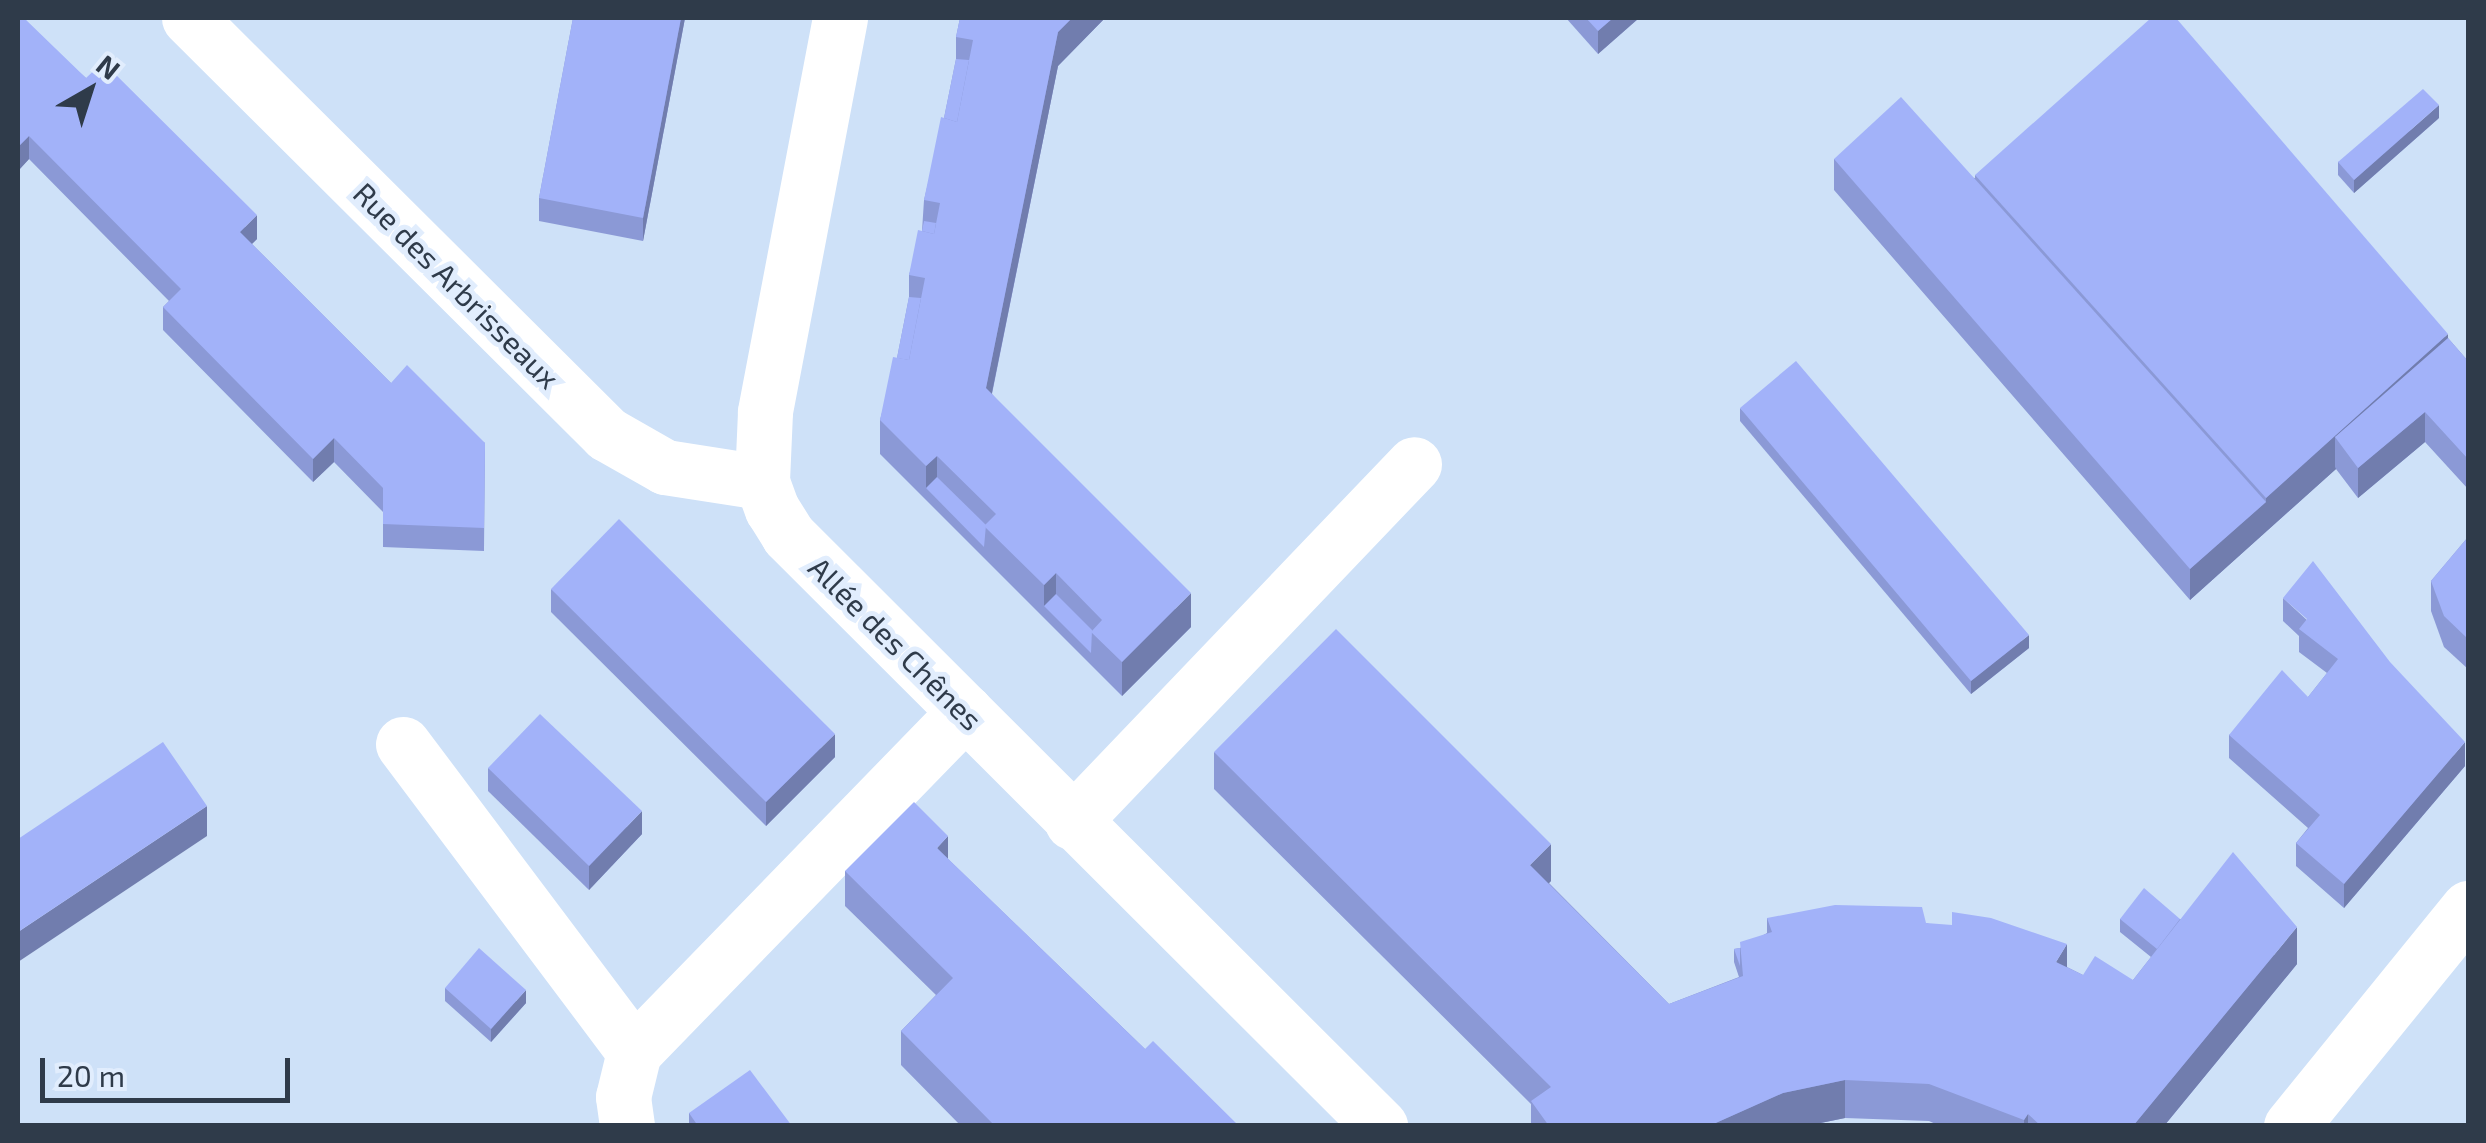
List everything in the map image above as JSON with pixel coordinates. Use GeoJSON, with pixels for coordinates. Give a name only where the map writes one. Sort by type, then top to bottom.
{"type":"FeatureCollection","features":[{"type":"Feature","properties":{"kind":"street","name":"Rue des Arbrisseaux"},"geometry":{"type":"LineString","coordinates":[[190,18],[606,434],[664,467],[762,482]]}},
{"type":"Feature","properties":{"kind":"street","name":"Allée des Chênes"},"geometry":{"type":"LineString","coordinates":[[840,18],[765,412],[762,482],[788,535],[1380,1126]]}},
{"type":"Feature","properties":{"kind":"street"},"geometry":{"type":"LineString","coordinates":[[1072,822],[1414,464]]}},
{"type":"Feature","properties":{"kind":"street"},"geometry":{"type":"LineString","coordinates":[[627,1126],[624,1097],[634,1052],[965,712]]}},
{"type":"Feature","properties":{"kind":"street"},"geometry":{"type":"LineString","coordinates":[[403,744],[634,1052]]}},
{"type":"Feature","properties":{"kind":"street"},"geometry":{"type":"LineString","coordinates":[[2292,1126],[2468,908]]}},
{"type":"Feature","properties":{"kind":"building"},"geometry":{"type":"Polygon","coordinates":[[[18,18],[24,18],[86,78],[103,62],[257,215],[240,232],[391,383],[407,365],[485,443],[484,528],[383,524],[383,488],[334,438],[313,459],[163,307],[181,289],[29,136],[18,147],[18,18]]]}},
{"type":"Feature","properties":{"kind":"building"},"geometry":{"type":"Polygon","coordinates":[[[573,18],[681,18],[643,218],[539,198],[573,18]]]}},
{"type":"Feature","properties":{"kind":"building"},"geometry":{"type":"Polygon","coordinates":[[[960,18],[1072,18],[1058,32],[986,388],[1191,593],[1122,662],[1091,632],[1102,620],[1056,573],[1044,585],[984,526],[996,514],[937,456],[926,466],[880,420],[893,357],[909,360],[925,278],[909,275],[918,230],[934,234],[940,203],[924,200],[941,117],[957,122],[973,40],[956,37],[960,18]]]}},
{"type":"Feature","properties":{"kind":"building"},"geometry":{"type":"Polygon","coordinates":[[[1586,18],[1613,18],[1598,31],[1586,18]]]}},
{"type":"Feature","properties":{"kind":"building"},"geometry":{"type":"Polygon","coordinates":[[[2151,18],[2176,18],[2448,334],[2266,498],[1975,175],[2151,18]]]}},
{"type":"Feature","properties":{"kind":"building"},"geometry":{"type":"Polygon","coordinates":[[[956,59],[969,60],[957,122],[944,118],[956,59]]]}},
{"type":"Feature","properties":{"kind":"building"},"geometry":{"type":"Polygon","coordinates":[[[2423,89],[2439,105],[2354,180],[2338,162],[2423,89]]]}},
{"type":"Feature","properties":{"kind":"building"},"geometry":{"type":"Polygon","coordinates":[[[1901,97],[2266,502],[2190,569],[1834,159],[1901,97]]]}},
{"type":"Feature","properties":{"kind":"building"},"geometry":{"type":"Polygon","coordinates":[[[924,221],[936,223],[934,234],[922,231],[924,221]]]}},
{"type":"Feature","properties":{"kind":"building"},"geometry":{"type":"Polygon","coordinates":[[[909,297],[921,298],[909,360],[897,358],[909,297]]]}},
{"type":"Feature","properties":{"kind":"building"},"geometry":{"type":"Polygon","coordinates":[[[2448,338],[2468,361],[2468,459],[2425,412],[2358,468],[2335,437],[2448,338]]]}},
{"type":"Feature","properties":{"kind":"building"},"geometry":{"type":"Polygon","coordinates":[[[1796,361],[2029,635],[1971,681],[1740,408],[1796,361]]]}},
{"type":"Feature","properties":{"kind":"building"},"geometry":{"type":"Polygon","coordinates":[[[937,477],[986,525],[984,547],[926,488],[937,477]]]}},
{"type":"Feature","properties":{"kind":"building"},"geometry":{"type":"Polygon","coordinates":[[[619,519],[835,734],[766,802],[551,589],[619,519]]]}},
{"type":"Feature","properties":{"kind":"building"},"geometry":{"type":"Polygon","coordinates":[[[2468,537],[2468,639],[2444,616],[2431,581],[2468,537]]]}},
{"type":"Feature","properties":{"kind":"building"},"geometry":{"type":"Polygon","coordinates":[[[2313,561],[2390,662],[2465,742],[2344,884],[2296,843],[2320,815],[2229,735],[2282,670],[2308,697],[2338,659],[2299,629],[2307,619],[2283,598],[2313,561]]]}},
{"type":"Feature","properties":{"kind":"building"},"geometry":{"type":"Polygon","coordinates":[[[1056,594],[1092,630],[1091,653],[1044,606],[1056,594]]]}},
{"type":"Feature","properties":{"kind":"building"},"geometry":{"type":"Polygon","coordinates":[[[1336,629],[1551,844],[1530,865],[1669,1004],[1743,976],[1740,942],[1772,932],[1767,918],[1835,905],[1922,907],[1926,923],[1952,925],[1952,912],[1991,918],[2067,944],[2056,962],[2083,975],[2095,956],[2133,980],[2233,852],[2297,927],[2133,1126],[2041,1126],[2028,1114],[2024,1120],[1929,1084],[1845,1080],[1783,1093],[1709,1126],[1549,1126],[1531,1101],[1551,1087],[1214,752],[1336,629]]]}},
{"type":"Feature","properties":{"kind":"building"},"geometry":{"type":"Polygon","coordinates":[[[540,714],[642,811],[589,866],[488,768],[540,714]]]}},
{"type":"Feature","properties":{"kind":"building"},"geometry":{"type":"Polygon","coordinates":[[[163,742],[207,806],[18,932],[18,839],[163,742]]]}},
{"type":"Feature","properties":{"kind":"building"},"geometry":{"type":"Polygon","coordinates":[[[914,802],[948,836],[937,848],[1145,1049],[1153,1041],[1239,1126],[995,1126],[901,1031],[953,978],[845,871],[914,802]]]}},
{"type":"Feature","properties":{"kind":"building"},"geometry":{"type":"Polygon","coordinates":[[[2144,888],[2180,919],[2157,949],[2120,919],[2144,888]]]}},
{"type":"Feature","properties":{"kind":"building"},"geometry":{"type":"Polygon","coordinates":[[[479,948],[526,990],[491,1029],[445,988],[479,948]]]}},
{"type":"Feature","properties":{"kind":"building"},"geometry":{"type":"Polygon","coordinates":[[[750,1070],[792,1126],[698,1126],[689,1113],[750,1070]]]}}]}
